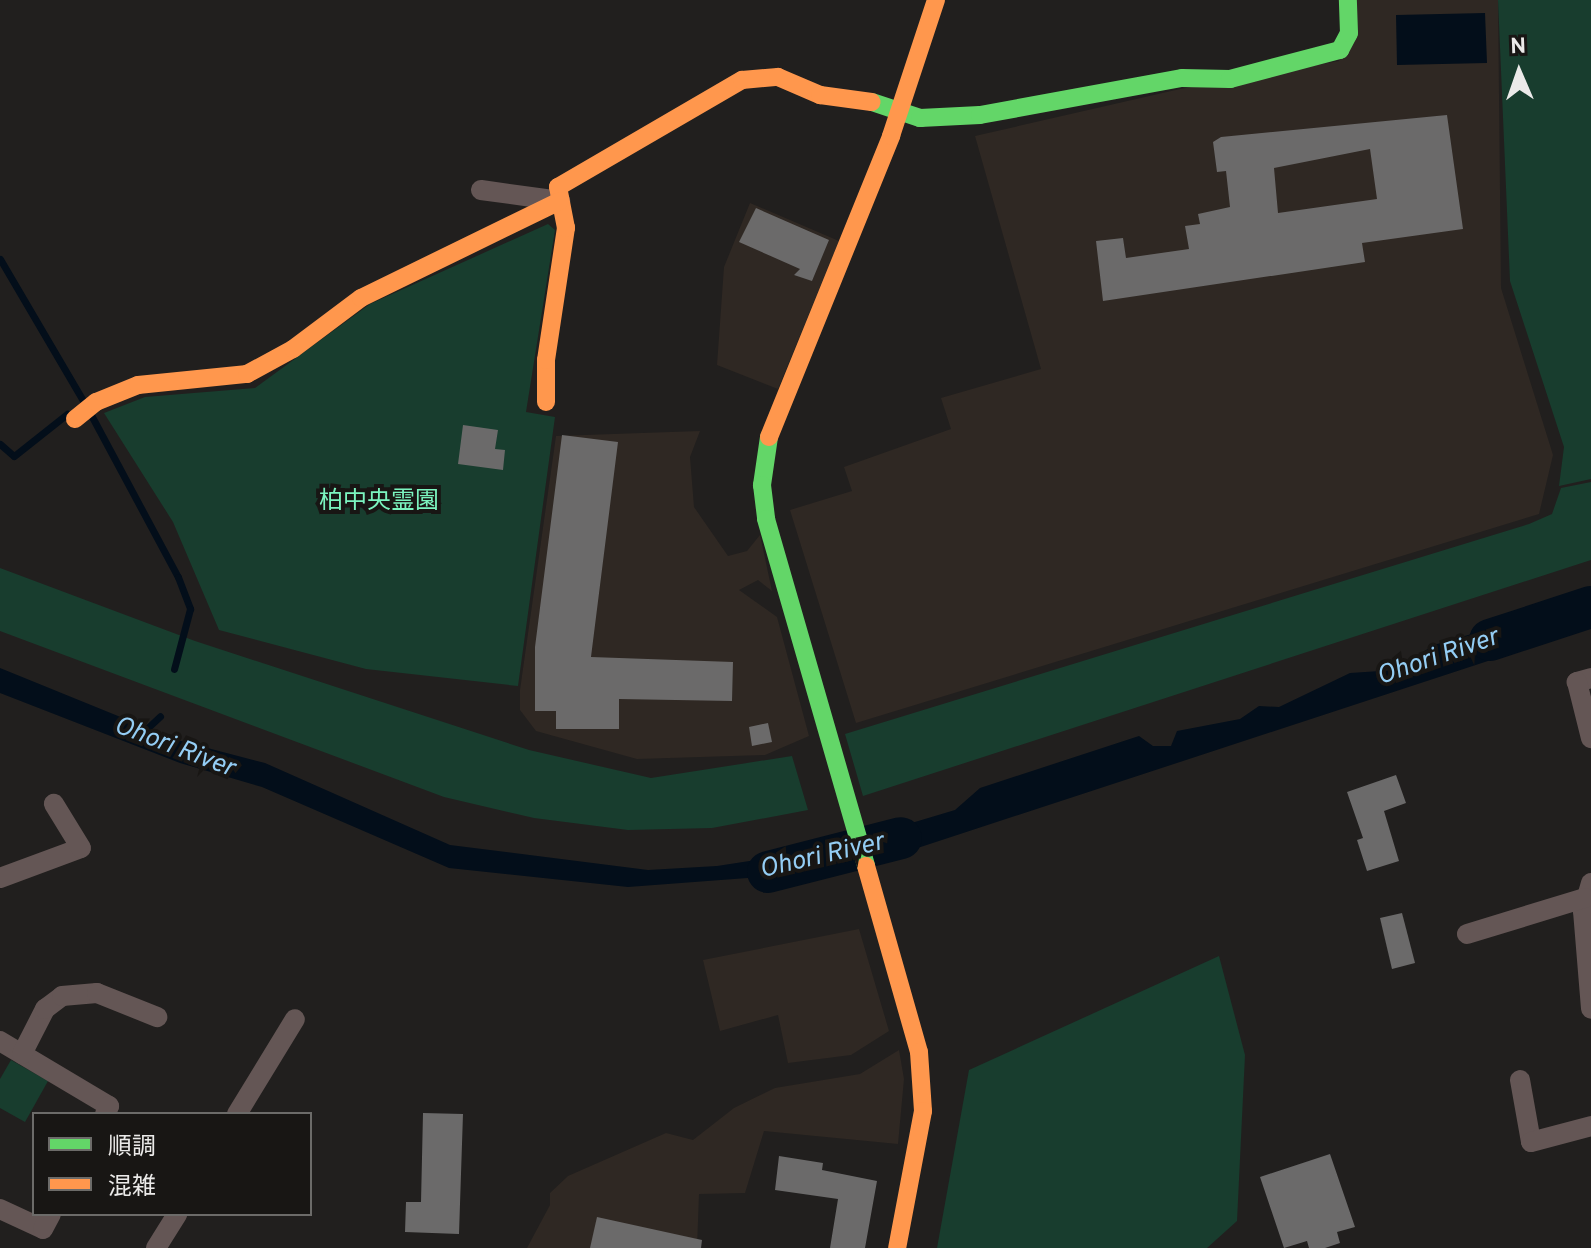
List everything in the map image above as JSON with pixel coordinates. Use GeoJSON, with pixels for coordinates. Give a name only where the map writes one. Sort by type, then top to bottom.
{"type":"FeatureCollection","features":[{"type":"Feature","properties":{"kind":"street"},"geometry":{"type":"LineString","coordinates":[[897,1248],[923,1111],[919,1052],[766,519],[762,485],[767,445],[780,401],[901,109],[936,0]]}},
{"type":"Feature","properties":{"kind":"street"},"geometry":{"type":"LineString","coordinates":[[546,402],[546,360],[566,228],[558,187],[563,179],[742,80],[778,77],[820,95],[901,109],[920,118],[980,115],[1182,78],[1230,79],[1340,50],[1349,33],[1348,0]]}},
{"type":"Feature","properties":{"kind":"street"},"geometry":{"type":"LineString","coordinates":[[481,190],[560,201]]}},
{"type":"Feature","properties":{"kind":"street"},"geometry":{"type":"LineString","coordinates":[[75,419],[96,402],[138,385],[247,374],[293,349],[361,298],[560,201]]}},
{"type":"Feature","properties":{"kind":"street"},"geometry":{"type":"LineString","coordinates":[[1591,678],[1577,682],[1591,738]]}},
{"type":"Feature","properties":{"kind":"street"},"geometry":{"type":"LineString","coordinates":[[0,878],[81,848],[54,804]]}},
{"type":"Feature","properties":{"kind":"street"},"geometry":{"type":"LineString","coordinates":[[1467,934],[1588,890],[1591,1009]]}},
{"type":"Feature","properties":{"kind":"street"},"geometry":{"type":"LineString","coordinates":[[22,1054],[45,1009],[62,996],[97,993],[157,1017]]}},
{"type":"Feature","properties":{"kind":"street"},"geometry":{"type":"LineString","coordinates":[[238,1112],[295,1019]]}},
{"type":"Feature","properties":{"kind":"street"},"geometry":{"type":"LineString","coordinates":[[0,1041],[109,1106],[106,1112]]}},
{"type":"Feature","properties":{"kind":"street"},"geometry":{"type":"LineString","coordinates":[[1520,1080],[1531,1142],[1591,1126]]}},
{"type":"Feature","properties":{"kind":"street"},"geometry":{"type":"LineString","coordinates":[[0,1209],[43,1229],[50,1216]]}},
{"type":"Feature","properties":{"kind":"street"},"geometry":{"type":"LineString","coordinates":[[156,1248],[176,1216]]}},
{"type":"Feature","properties":{"kind":"shaded area"},"geometry":{"type":"Polygon","coordinates":[[[1356,0],[1498,0],[1501,288],[1553,455],[1539,514],[856,723],[790,510],[852,491],[844,467],[951,429],[941,398],[1041,369],[975,136],[1180,89],[1339,61],[1356,0]]]}},
{"type":"Feature","properties":{"kind":"shaded area"},"geometry":{"type":"Polygon","coordinates":[[[750,203],[839,241],[778,389],[717,365],[724,267],[750,203]]]}},
{"type":"Feature","properties":{"kind":"shaded area"},"geometry":{"type":"Polygon","coordinates":[[[700,431],[690,457],[694,507],[728,556],[747,551],[760,535],[772,591],[758,580],[739,590],[777,617],[809,736],[765,755],[637,759],[536,731],[520,710],[520,690],[556,436],[700,431]]]}},
{"type":"Feature","properties":{"kind":"shaded area"},"geometry":{"type":"Polygon","coordinates":[[[859,929],[889,1031],[851,1055],[788,1063],[778,1015],[720,1031],[703,960],[859,929]]]}},
{"type":"Feature","properties":{"kind":"shaded area"},"geometry":{"type":"Polygon","coordinates":[[[899,1050],[904,1079],[898,1144],[764,1131],[745,1193],[699,1194],[697,1248],[527,1248],[550,1205],[550,1193],[568,1176],[666,1133],[693,1140],[734,1108],[775,1088],[860,1074],[899,1050]]]}},
{"type":"Feature","properties":{"kind":"green space"},"geometry":{"type":"Polygon","coordinates":[[[1498,0],[1591,0],[1591,479],[1559,486],[1564,447],[1510,281],[1498,0]]]}},
{"type":"Feature","properties":{"kind":"green space","name":"柏中央霊園"},"geometry":{"type":"Polygon","coordinates":[[[548,224],[555,230],[526,412],[555,417],[518,686],[366,669],[219,630],[173,522],[104,413],[145,397],[255,388],[370,304],[548,224]]]}},
{"type":"Feature","properties":{"kind":"green space"},"geometry":{"type":"Polygon","coordinates":[[[1591,482],[1591,560],[863,796],[845,734],[1529,524],[1552,514],[1561,488],[1591,482]]]}},
{"type":"Feature","properties":{"kind":"green space"},"geometry":{"type":"Polygon","coordinates":[[[0,568],[195,641],[529,750],[651,778],[792,756],[808,810],[712,828],[628,830],[534,818],[444,797],[0,631],[0,568]]]}},
{"type":"Feature","properties":{"kind":"green space"},"geometry":{"type":"Polygon","coordinates":[[[1219,956],[1245,1055],[1237,1221],[1207,1248],[937,1248],[969,1070],[1219,956]]]}},
{"type":"Feature","properties":{"kind":"green space"},"geometry":{"type":"Polygon","coordinates":[[[11,1060],[48,1081],[25,1122],[0,1108],[0,1079],[11,1060]]]}},
{"type":"Feature","properties":{"kind":"water"},"geometry":{"type":"Polygon","coordinates":[[[1485,13],[1487,63],[1397,65],[1396,15],[1485,13]]]}},
{"type":"Feature","properties":{"kind":"water"},"geometry":{"type":"Polygon","coordinates":[[[1540,614],[1549,641],[875,862],[868,836],[955,810],[980,788],[1139,736],[1153,746],[1171,746],[1177,731],[1240,719],[1259,706],[1279,707],[1350,673],[1395,670],[1434,645],[1540,614]]]}},
{"type":"Feature","properties":{"kind":"water"},"geometry":{"type":"Polygon","coordinates":[[[0,668],[177,740],[265,763],[450,845],[648,870],[717,866],[819,850],[825,872],[628,887],[449,868],[262,787],[180,763],[0,693],[0,668]]]}},
{"type":"Feature","properties":{"kind":"building"},"geometry":{"type":"Polygon","coordinates":[[[1447,115],[1463,229],[1362,243],[1365,262],[1103,301],[1096,241],[1123,238],[1126,258],[1189,249],[1185,226],[1200,224],[1198,214],[1230,207],[1226,171],[1217,172],[1213,142],[1221,137],[1447,115]],[[1370,149],[1274,168],[1278,213],[1377,199],[1370,149]]]}},
{"type":"Feature","properties":{"kind":"building"},"geometry":{"type":"Polygon","coordinates":[[[756,208],[829,240],[812,281],[794,275],[800,269],[739,242],[756,208]]]}},
{"type":"Feature","properties":{"kind":"building"},"geometry":{"type":"Polygon","coordinates":[[[463,425],[498,430],[495,449],[505,450],[503,470],[458,464],[463,425]]]}},
{"type":"Feature","properties":{"kind":"building"},"geometry":{"type":"Polygon","coordinates":[[[562,435],[618,442],[591,657],[733,662],[732,701],[619,699],[619,729],[556,729],[556,711],[535,711],[535,647],[562,435]]]}},
{"type":"Feature","properties":{"kind":"building"},"geometry":{"type":"Polygon","coordinates":[[[768,723],[772,742],[752,746],[749,727],[768,723]]]}},
{"type":"Feature","properties":{"kind":"building"},"geometry":{"type":"Polygon","coordinates":[[[1396,775],[1406,803],[1384,811],[1399,861],[1367,871],[1357,840],[1363,838],[1347,792],[1396,775]]]}},
{"type":"Feature","properties":{"kind":"building"},"geometry":{"type":"Polygon","coordinates":[[[1402,913],[1415,963],[1392,969],[1380,918],[1402,913]]]}},
{"type":"Feature","properties":{"kind":"building"},"geometry":{"type":"Polygon","coordinates":[[[423,1113],[463,1114],[459,1234],[405,1232],[406,1202],[421,1202],[423,1113]]]}},
{"type":"Feature","properties":{"kind":"building"},"geometry":{"type":"Polygon","coordinates":[[[1330,1154],[1355,1227],[1337,1232],[1340,1243],[1325,1248],[1309,1248],[1307,1241],[1284,1248],[1260,1177],[1330,1154]]]}},
{"type":"Feature","properties":{"kind":"building"},"geometry":{"type":"Polygon","coordinates":[[[779,1156],[823,1163],[822,1170],[877,1181],[865,1248],[830,1248],[838,1199],[775,1190],[779,1156]]]}},
{"type":"Feature","properties":{"kind":"building"},"geometry":{"type":"Polygon","coordinates":[[[597,1217],[702,1240],[701,1248],[590,1248],[597,1217]]]}},
{"type":"Feature","properties":{"kind":"waterway"},"geometry":{"type":"LineString","coordinates":[[0,259],[84,402]]}},
{"type":"Feature","properties":{"kind":"waterway"},"geometry":{"type":"LineString","coordinates":[[90,413],[178,577],[190,609],[174,669]]}},
{"type":"Feature","properties":{"kind":"waterway"},"geometry":{"type":"LineString","coordinates":[[0,444],[14,456],[67,414]]}},
{"type":"Feature","properties":{"kind":"waterway","name":"Ohori River"},"geometry":{"type":"LineString","coordinates":[[1490,640],[1591,607]]}},
{"type":"Feature","properties":{"kind":"waterway"},"geometry":{"type":"LineString","coordinates":[[141,734],[160,716]]}},
{"type":"Feature","properties":{"kind":"waterway","name":"Ohori River"},"geometry":{"type":"LineString","coordinates":[[768,872],[901,838]]}},
{"type":"Feature","properties":{"kind":"traffic: fast"},"geometry":{"type":"LineString","coordinates":[[872,102],[920,118],[980,115],[1182,78],[1230,79],[1340,50],[1349,33],[1348,0]]}},
{"type":"Feature","properties":{"kind":"traffic: fast"},"geometry":{"type":"LineString","coordinates":[[769,437],[762,485],[766,519],[866,866]]}},
{"type":"Feature","properties":{"kind":"traffic: slow"},"geometry":{"type":"LineString","coordinates":[[769,437],[891,136],[936,0]]}},
{"type":"Feature","properties":{"kind":"traffic: slow"},"geometry":{"type":"LineString","coordinates":[[546,402],[546,360],[566,228],[558,187],[742,80],[778,77],[820,95],[872,102]]}},
{"type":"Feature","properties":{"kind":"traffic: slow"},"geometry":{"type":"LineString","coordinates":[[75,419],[96,402],[138,385],[247,374],[293,349],[361,298],[560,201]]}},
{"type":"Feature","properties":{"kind":"traffic: slow"},"geometry":{"type":"LineString","coordinates":[[866,866],[919,1052],[923,1111],[897,1248]]}}]}
